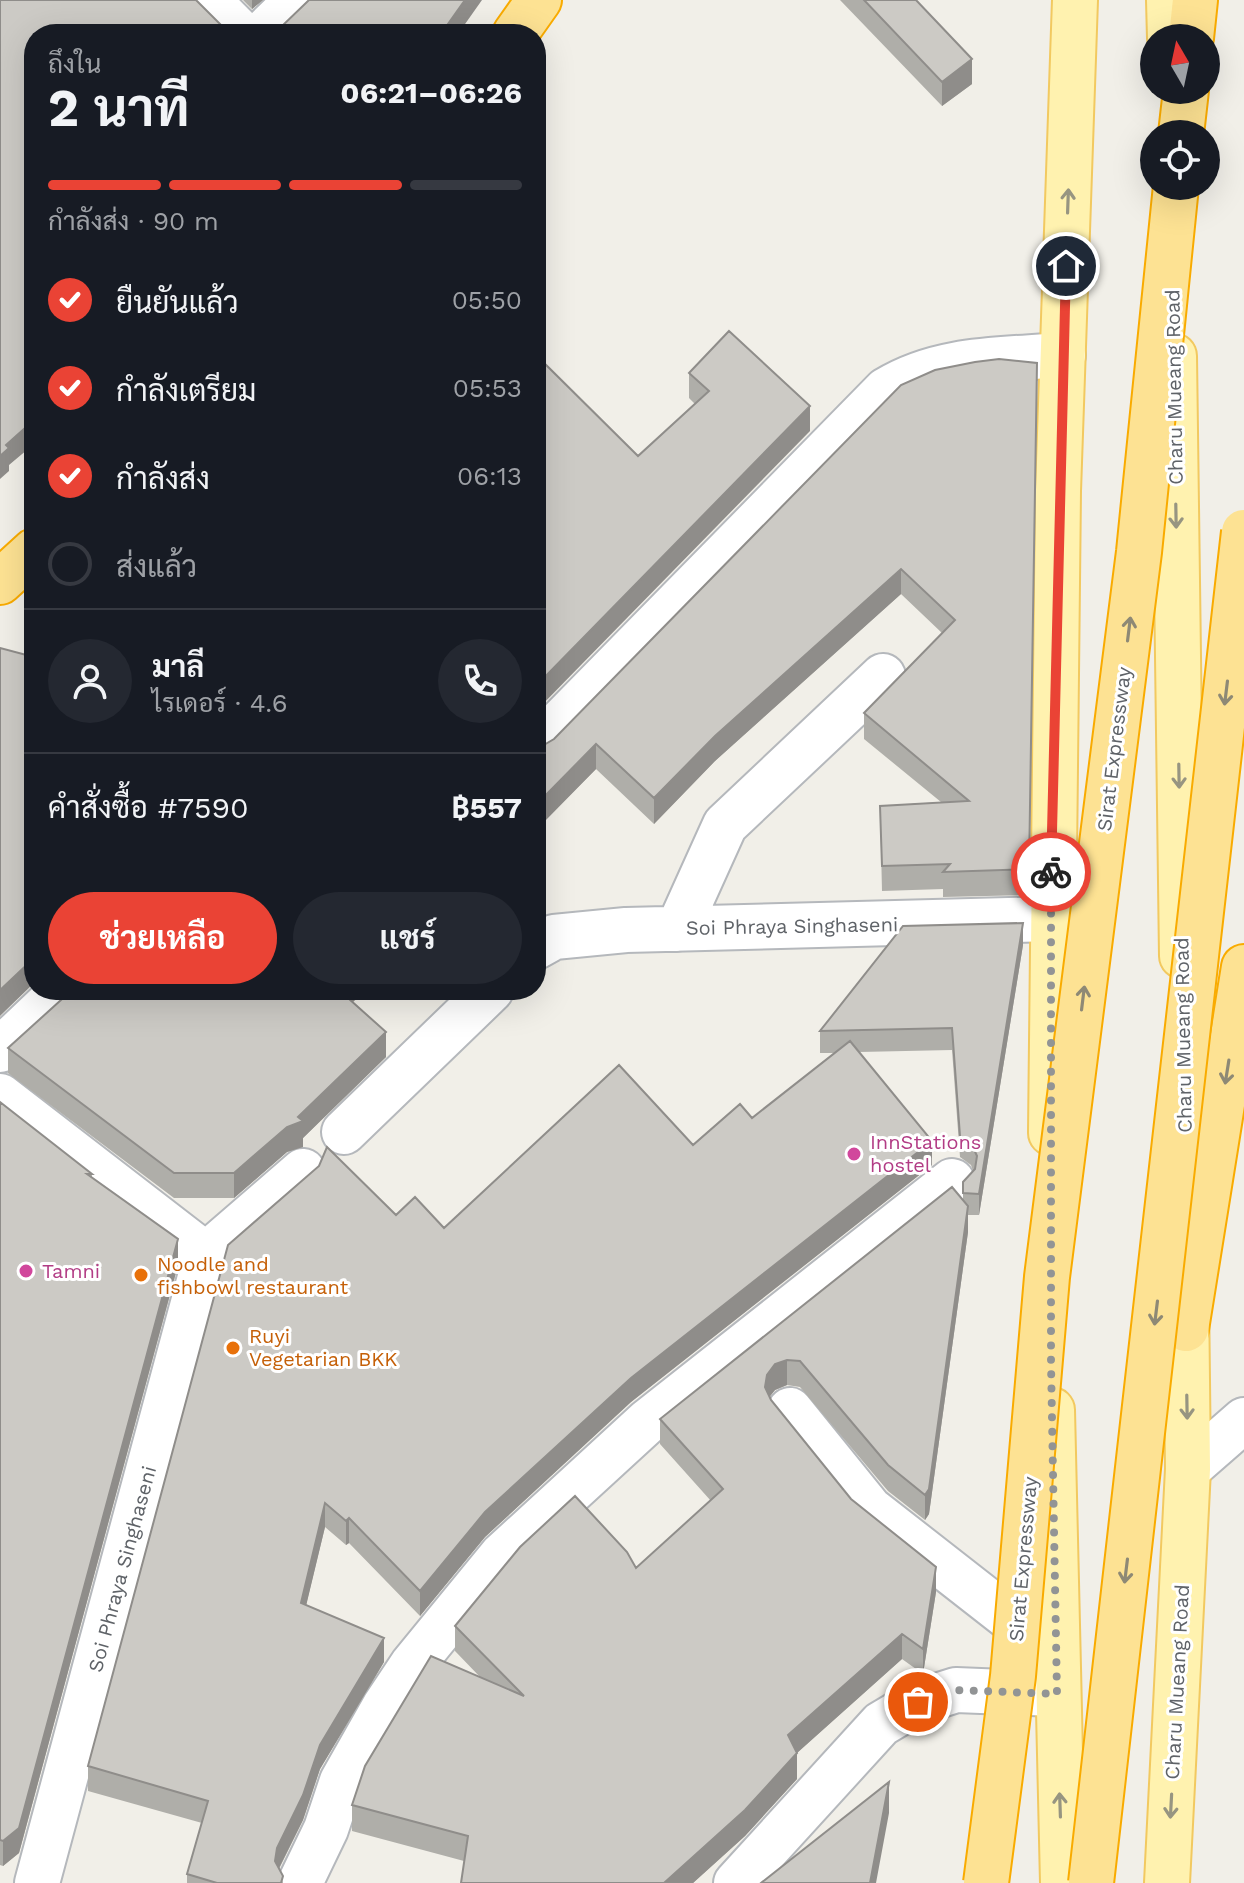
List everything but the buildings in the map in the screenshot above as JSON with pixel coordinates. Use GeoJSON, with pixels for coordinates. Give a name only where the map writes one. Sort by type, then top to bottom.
{"type":"FeatureCollection","features":[{"type":"Feature","properties":{"kind":"highway"},"geometry":{"type":"LineString","coordinates":[[522,24],[539,0]]}},
{"type":"Feature","properties":{"kind":"highway"},"geometry":{"type":"LineString","coordinates":[[1192,24],[1195,0]]}},
{"type":"Feature","properties":{"kind":"highway","name":"Sirat Expressway"},"geometry":{"type":"LineString","coordinates":[[986,1883],[1013,1676],[1047,1277],[1139,552],[1173,200]]}},
{"type":"Feature","properties":{"kind":"highway"},"geometry":{"type":"LineString","coordinates":[[1091,1883],[1244,532]]}},
{"type":"Feature","properties":{"kind":"highway"},"geometry":{"type":"LineString","coordinates":[[0,582],[24,560]]}},
{"type":"Feature","properties":{"kind":"highway"},"geometry":{"type":"LineString","coordinates":[[1186,1329],[1244,967]]}},
{"type":"Feature","properties":{"kind":"main road"},"geometry":{"type":"LineString","coordinates":[[1063,1883],[1051,1363],[1051,919],[1063,355],[1075,0]]}},
{"type":"Feature","properties":{"kind":"main road"},"geometry":{"type":"LineString","coordinates":[[1169,0],[1170,24]]}},
{"type":"Feature","properties":{"kind":"main road","name":"Charu Mueang Road"},"geometry":{"type":"LineString","coordinates":[[1167,1883],[1188,1469],[1174,200]]}},
{"type":"Feature","properties":{"kind":"street"},"geometry":{"type":"LineString","coordinates":[[208,0],[232,24]]}},
{"type":"Feature","properties":{"kind":"street"},"geometry":{"type":"LineString","coordinates":[[272,24],[297,0]]}},
{"type":"Feature","properties":{"kind":"street"},"geometry":{"type":"LineString","coordinates":[[546,737],[886,390],[912,374],[948,364],[1063,355]]}},
{"type":"Feature","properties":{"kind":"street"},"geometry":{"type":"LineString","coordinates":[[678,929],[725,825],[883,676]]}},
{"type":"Feature","properties":{"kind":"street","name":"Soi Phraya Singhaseni"},"geometry":{"type":"LineString","coordinates":[[546,941],[554,937],[678,929],[1051,919]]}},
{"type":"Feature","properties":{"kind":"street"},"geometry":{"type":"LineString","coordinates":[[0,1050],[52,1000]]}},
{"type":"Feature","properties":{"kind":"street"},"geometry":{"type":"LineString","coordinates":[[344,1132],[481,1000]]}},
{"type":"Feature","properties":{"kind":"street"},"geometry":{"type":"LineString","coordinates":[[0,1096],[206,1255],[303,1171]]}},
{"type":"Feature","properties":{"kind":"street"},"geometry":{"type":"LineString","coordinates":[[300,1883],[326,1829],[342,1781],[384,1707],[412,1665],[502,1555],[648,1421],[952,1181]]}},
{"type":"Feature","properties":{"kind":"street","name":"Soi Phraya Singhaseni"},"geometry":{"type":"LineString","coordinates":[[37,1883],[206,1255]]}},
{"type":"Feature","properties":{"kind":"street"},"geometry":{"type":"LineString","coordinates":[[790,1410],[870,1509],[1056,1674]]}},
{"type":"Feature","properties":{"kind":"street"},"geometry":{"type":"LineString","coordinates":[[1188,1469],[1244,1420]]}},
{"type":"Feature","properties":{"kind":"street"},"geometry":{"type":"LineString","coordinates":[[736,1883],[881,1724],[918,1702],[956,1690],[1056,1674]]}},
{"type":"Feature","properties":{"kind":"way so far"},"geometry":{"type":"LineString","coordinates":[[918,1702],[956,1690],[1057,1694],[1051,1363],[1051,872]]}},
{"type":"Feature","properties":{"kind":"place","name":"InnStations hostel"},"geometry":{"type":"Point","coordinates":[854,1154]}},
{"type":"Feature","properties":{"kind":"place","name":"Tamni"},"geometry":{"type":"Point","coordinates":[26,1271]}},
{"type":"Feature","properties":{"kind":"place","name":"Noodle and fishbowl restaurant"},"geometry":{"type":"Point","coordinates":[141,1275]}},
{"type":"Feature","properties":{"kind":"place","name":"Ruyi Vegetarian BKK"},"geometry":{"type":"Point","coordinates":[233,1348]}},
{"type":"Feature","properties":{"kind":"route"},"geometry":{"type":"LineString","coordinates":[[1051,872],[1058,491],[1066,266]]}}]}
